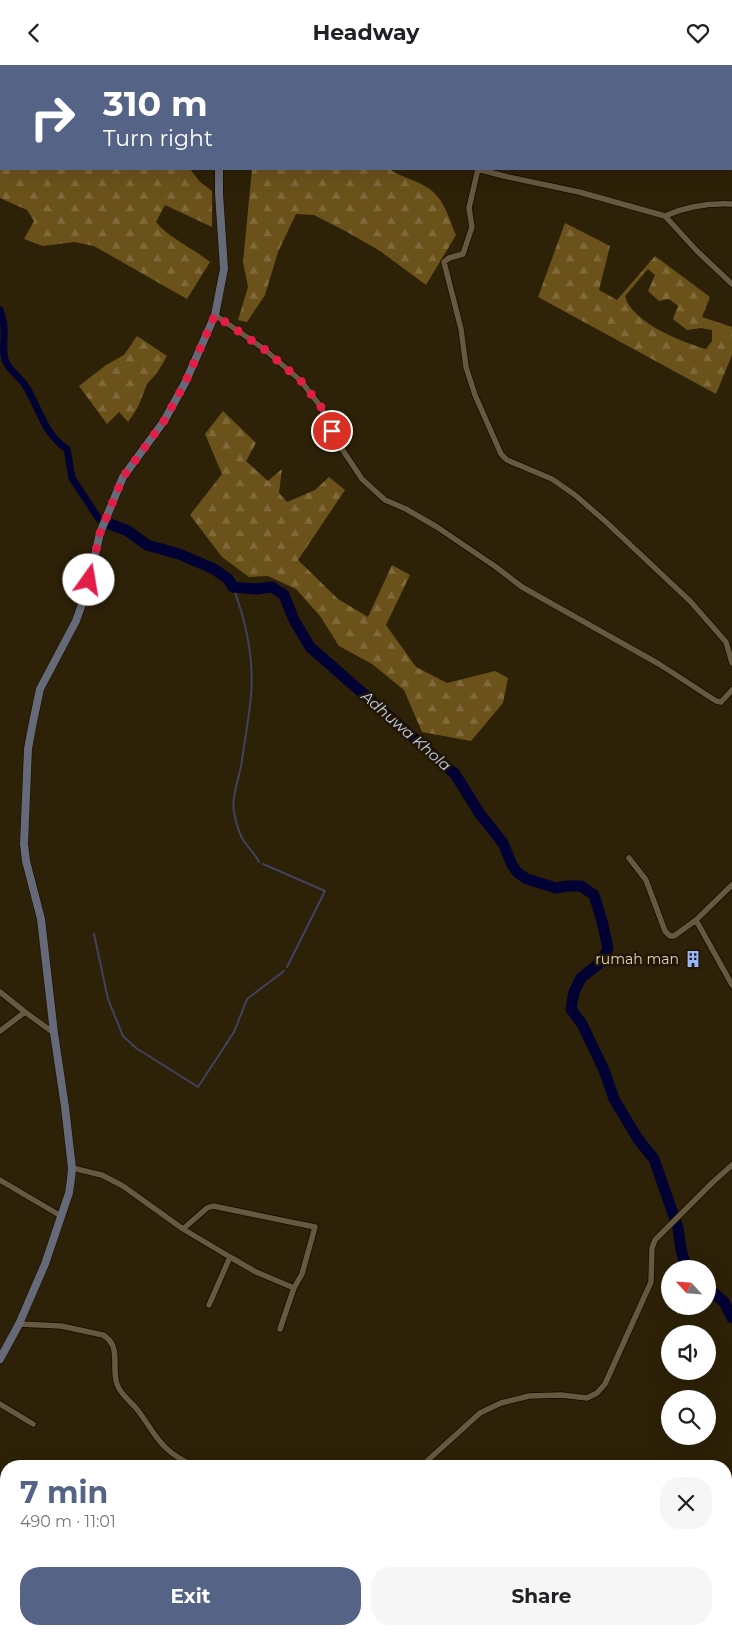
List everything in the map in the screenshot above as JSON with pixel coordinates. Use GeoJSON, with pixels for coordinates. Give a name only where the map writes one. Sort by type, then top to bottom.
{"type":"FeatureCollection","features":[{"type":"Feature","properties":{"kind":"street"},"geometry":{"type":"LineString","coordinates":[[0,1359],[19,1324],[45,1264],[69,1193],[72,1169],[41,919],[26,861],[24,844],[28,749],[40,689],[76,621],[87,591],[100,533],[123,477],[164,421],[185,383],[215,315],[224,269],[219,170]]}},
{"type":"Feature","properties":{"kind":"street"},"geometry":{"type":"LineString","coordinates":[[477,170],[470,208],[472,227],[469,238],[462,254],[449,258],[444,262],[461,329],[466,367],[475,395],[501,454],[507,460],[552,479],[575,495],[605,521],[690,601],[726,642],[732,663]]}},
{"type":"Feature","properties":{"kind":"street"},"geometry":{"type":"LineString","coordinates":[[481,170],[579,192],[666,217],[697,251],[732,284]]}},
{"type":"Feature","properties":{"kind":"street"},"geometry":{"type":"LineString","coordinates":[[666,217],[681,209],[698,205],[732,204]]}},
{"type":"Feature","properties":{"kind":"street"},"geometry":{"type":"LineString","coordinates":[[215,315],[264,349],[301,381],[321,407],[338,443],[362,479],[385,501],[406,509],[437,527],[522,587],[658,664],[716,701],[722,702],[732,690]]}},
{"type":"Feature","properties":{"kind":"street"},"geometry":{"type":"LineString","coordinates":[[629,858],[646,880],[665,931],[670,936],[674,936],[696,920],[732,885]]}},
{"type":"Feature","properties":{"kind":"street"},"geometry":{"type":"LineString","coordinates":[[696,920],[732,985]]}},
{"type":"Feature","properties":{"kind":"street"},"geometry":{"type":"LineString","coordinates":[[0,992],[24,1013],[54,1033]]}},
{"type":"Feature","properties":{"kind":"street"},"geometry":{"type":"LineString","coordinates":[[0,1031],[24,1013]]}},
{"type":"Feature","properties":{"kind":"street"},"geometry":{"type":"LineString","coordinates":[[428,1460],[480,1413],[501,1403],[529,1397],[561,1395],[587,1398],[597,1393],[605,1383],[652,1282],[652,1248],[656,1240],[713,1181],[732,1165]]}},
{"type":"Feature","properties":{"kind":"street"},"geometry":{"type":"LineString","coordinates":[[72,1169],[102,1175],[123,1186],[184,1229],[230,1257],[256,1272],[294,1288]]}},
{"type":"Feature","properties":{"kind":"street"},"geometry":{"type":"LineString","coordinates":[[0,1181],[61,1216]]}},
{"type":"Feature","properties":{"kind":"street"},"geometry":{"type":"LineString","coordinates":[[184,1229],[207,1208],[213,1206],[315,1227],[302,1274],[294,1288],[280,1329]]}},
{"type":"Feature","properties":{"kind":"street"},"geometry":{"type":"LineString","coordinates":[[209,1305],[230,1257]]}},
{"type":"Feature","properties":{"kind":"street"},"geometry":{"type":"LineString","coordinates":[[19,1324],[61,1325],[103,1335],[108,1338],[112,1343],[115,1353],[116,1383],[163,1445],[182,1460]]}},
{"type":"Feature","properties":{"kind":"street"},"geometry":{"type":"LineString","coordinates":[[0,1404],[32,1424]]}},
{"type":"Feature","properties":{"kind":"green space"},"geometry":{"type":"Polygon","coordinates":[[[0,170],[191,170],[200,182],[212,191],[212,227],[165,205],[156,222],[168,233],[210,262],[187,299],[94,246],[74,242],[43,246],[24,239],[34,221],[27,210],[0,198],[0,170]]]}},
{"type":"Feature","properties":{"kind":"green space"},"geometry":{"type":"Polygon","coordinates":[[[252,170],[391,170],[434,192],[445,209],[456,235],[426,285],[380,251],[347,232],[314,215],[296,214],[278,252],[265,295],[247,322],[238,320],[248,287],[243,262],[252,170]]]}},
{"type":"Feature","properties":{"kind":"green space"},"geometry":{"type":"Polygon","coordinates":[[[565,223],[610,246],[599,290],[617,300],[655,256],[710,297],[702,317],[732,327],[732,355],[716,394],[538,297],[565,223]],[[648,269],[625,296],[629,305],[647,323],[659,330],[684,342],[706,349],[712,341],[712,330],[701,328],[687,330],[673,319],[678,306],[669,299],[659,301],[648,291],[655,275],[648,269]]]}},
{"type":"Feature","properties":{"kind":"green space"},"geometry":{"type":"Polygon","coordinates":[[[137,336],[167,356],[157,373],[147,384],[138,407],[128,422],[119,412],[107,424],[79,386],[106,365],[124,355],[137,336]]]}},
{"type":"Feature","properties":{"kind":"green space"},"geometry":{"type":"Polygon","coordinates":[[[223,411],[256,443],[246,461],[268,481],[282,469],[279,493],[287,502],[315,490],[329,477],[345,490],[298,560],[338,599],[368,617],[392,565],[410,575],[386,625],[416,667],[447,683],[495,671],[508,678],[503,703],[471,741],[422,732],[404,690],[372,664],[339,646],[320,616],[296,589],[268,576],[249,577],[222,557],[190,515],[222,474],[205,434],[223,411]]]}},
{"type":"Feature","properties":{"kind":"waterway"},"geometry":{"type":"LineString","coordinates":[[0,310],[4,327],[5,360],[25,385],[47,428],[59,443],[67,449],[72,478],[99,519]]}},
{"type":"Feature","properties":{"kind":"waterway","name":"Adhuwa Khola"},"geometry":{"type":"LineString","coordinates":[[110,524],[128,531],[147,545],[179,554],[214,569],[228,579],[233,587],[257,589],[272,587],[284,595],[294,620],[310,647],[455,774],[480,814],[503,843],[512,865],[518,873],[527,879],[556,888],[581,886],[594,895],[608,948],[602,961],[581,978],[574,992],[571,1009],[582,1024],[604,1070],[614,1099],[638,1139],[654,1159],[678,1228],[684,1260]]}},
{"type":"Feature","properties":{"kind":"waterway"},"geometry":{"type":"LineString","coordinates":[[233,587],[242,613],[248,641],[252,682],[241,766],[233,806],[241,837],[259,862]]}},
{"type":"Feature","properties":{"kind":"waterway"},"geometry":{"type":"LineString","coordinates":[[263,864],[325,891],[287,967]]}},
{"type":"Feature","properties":{"kind":"waterway"},"geometry":{"type":"LineString","coordinates":[[94,934],[108,999],[123,1036],[136,1048],[198,1087],[234,1032],[247,999],[284,971]]}},
{"type":"Feature","properties":{"kind":"waterway","name":"Adhuwa Khola"},"geometry":{"type":"LineString","coordinates":[[716,1295],[724,1302],[732,1318]]}},
{"type":"Feature","properties":{"kind":"place","name":"rumah man"},"geometry":{"type":"Point","coordinates":[693,959]}},
{"type":"Feature","properties":{"kind":"route"},"geometry":{"type":"LineString","coordinates":[[89,580],[100,533],[123,477],[164,421],[198,357],[215,315],[264,349],[301,381],[321,407],[332,431]]}}]}
